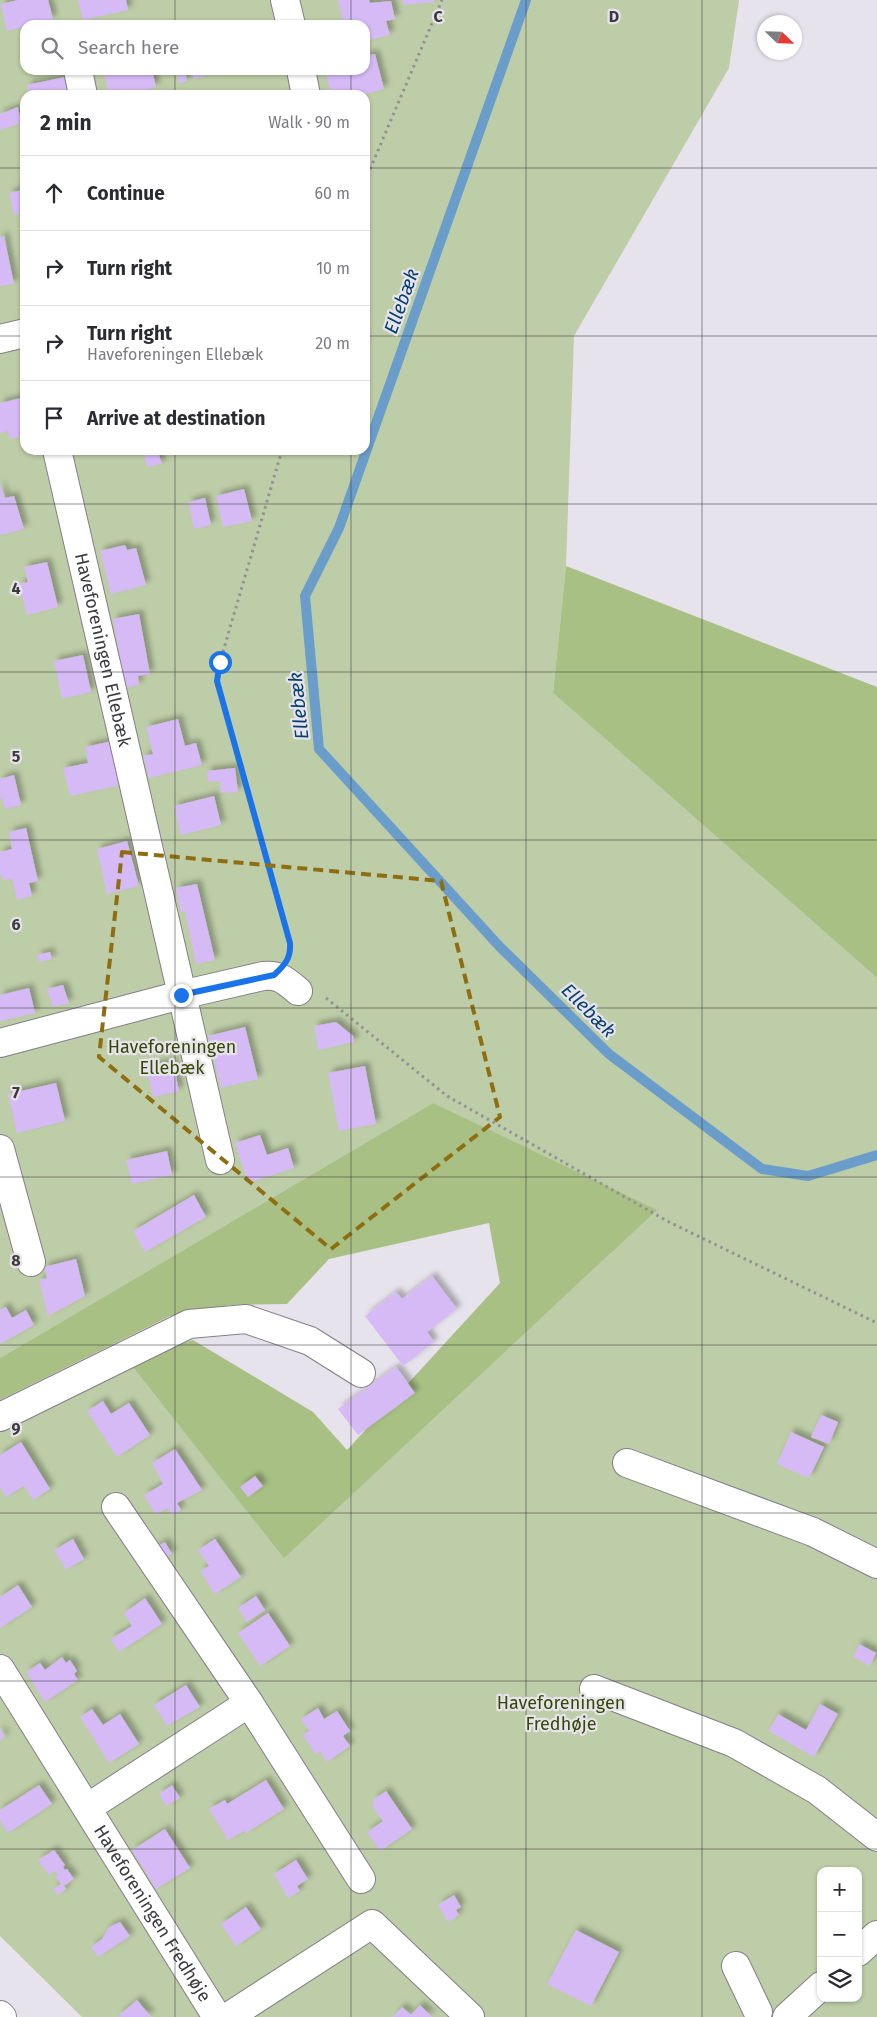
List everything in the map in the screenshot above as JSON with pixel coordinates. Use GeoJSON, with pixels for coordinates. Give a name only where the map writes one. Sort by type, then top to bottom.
{"type":"FeatureCollection","features":[{"type":"Feature","properties":{"kind":"lane"},"geometry":{"type":"LineString","coordinates":[[285,0],[290,20]]}},
{"type":"Feature","properties":{"kind":"lane"},"geometry":{"type":"LineString","coordinates":[[79,75],[83,90]]}},
{"type":"Feature","properties":{"kind":"lane"},"geometry":{"type":"LineString","coordinates":[[302,75],[305,90]]}},
{"type":"Feature","properties":{"kind":"lane"},"geometry":{"type":"LineString","coordinates":[[0,339],[20,333]]}},
{"type":"Feature","properties":{"kind":"lane","name":"Haveforeningen Ellebæk"},"geometry":{"type":"LineString","coordinates":[[58,455],[220,1160]]}},
{"type":"Feature","properties":{"kind":"lane"},"geometry":{"type":"LineString","coordinates":[[0,1043],[181,995],[274,975],[309,991]]}},
{"type":"Feature","properties":{"kind":"lane"},"geometry":{"type":"LineString","coordinates":[[0,1149],[31,1262]]}},
{"type":"Feature","properties":{"kind":"lane"},"geometry":{"type":"LineString","coordinates":[[0,1417],[189,1324],[246,1319],[310,1341],[361,1373]]}},
{"type":"Feature","properties":{"kind":"lane"},"geometry":{"type":"LineString","coordinates":[[627,1463],[813,1532],[877,1564]]}},
{"type":"Feature","properties":{"kind":"lane"},"geometry":{"type":"LineString","coordinates":[[116,1507],[249,1703],[361,1879]]}},
{"type":"Feature","properties":{"kind":"lane","name":"Haveforeningen Fredhøje"},"geometry":{"type":"LineString","coordinates":[[0,1669],[217,2017]]}},
{"type":"Feature","properties":{"kind":"lane"},"geometry":{"type":"LineString","coordinates":[[594,1689],[734,1743],[817,1790],[877,1836]]}},
{"type":"Feature","properties":{"kind":"lane","name":"Haveforeningen Fredhøje"},"geometry":{"type":"LineString","coordinates":[[87,1808],[249,1703]]}},
{"type":"Feature","properties":{"kind":"lane"},"geometry":{"type":"LineString","coordinates":[[228,2017],[372,1924],[470,2017]]}},
{"type":"Feature","properties":{"kind":"lane"},"geometry":{"type":"LineString","coordinates":[[862,1948],[877,1935]]}},
{"type":"Feature","properties":{"kind":"lane"},"geometry":{"type":"LineString","coordinates":[[736,1966],[758,2015]]}},
{"type":"Feature","properties":{"kind":"lane"},"geometry":{"type":"LineString","coordinates":[[787,2017],[817,1990]]}},
{"type":"Feature","properties":{"kind":"path"},"geometry":{"type":"LineString","coordinates":[[370,169],[442,0]]}},
{"type":"Feature","properties":{"kind":"path"},"geometry":{"type":"LineString","coordinates":[[274,975],[288,959],[290,943],[217,681],[220,662],[281,455]]}},
{"type":"Feature","properties":{"kind":"path"},"geometry":{"type":"LineString","coordinates":[[309,991],[326,998],[447,1096],[669,1222],[877,1323]]}},
{"type":"Feature","properties":{"kind":"highlighted area"},"geometry":{"type":"Polygon","coordinates":[[[122,852],[441,881],[500,1117],[331,1249],[99,1057],[122,852]]]}},
{"type":"Feature","properties":{"kind":"green space"},"geometry":{"type":"Polygon","coordinates":[[[0,0],[739,0],[729,68],[574,336],[566,566],[553,693],[877,978],[877,2017],[82,2017],[0,1936],[0,1429],[128,1361],[284,1557],[611,1253],[433,1103],[0,1358],[0,0]]]}},
{"type":"Feature","properties":{"kind":"green space"},"geometry":{"type":"Polygon","coordinates":[[[566,566],[877,687],[877,978],[553,693],[566,566]]]}},
{"type":"Feature","properties":{"kind":"green space"},"geometry":{"type":"Polygon","coordinates":[[[433,1103],[657,1210],[284,1558],[128,1361],[193,1340],[313,1412],[347,1450],[500,1283],[489,1223],[329,1259],[287,1304],[231,1305],[170,1316],[0,1400],[0,1358],[433,1103]]]}},
{"type":"Feature","properties":{"kind":"building"},"geometry":{"type":"Polygon","coordinates":[[[18,0],[48,0],[53,19],[20,20],[20,28],[7,31],[1,4],[18,0]]]}},
{"type":"Feature","properties":{"kind":"building"},"geometry":{"type":"Polygon","coordinates":[[[78,0],[126,0],[128,10],[83,20],[78,0]]]}},
{"type":"Feature","properties":{"kind":"building"},"geometry":{"type":"Polygon","coordinates":[[[338,0],[369,0],[370,3],[391,1],[395,19],[386,21],[390,35],[370,40],[370,20],[343,20],[338,0]]]}},
{"type":"Feature","properties":{"kind":"building"},"geometry":{"type":"Polygon","coordinates":[[[402,0],[434,0],[434,2],[404,5],[402,0]]]}},
{"type":"Feature","properties":{"kind":"building"},"geometry":{"type":"Polygon","coordinates":[[[375,54],[384,89],[370,93],[370,90],[330,90],[326,75],[370,75],[370,55],[375,54]]]}},
{"type":"Feature","properties":{"kind":"building"},"geometry":{"type":"Polygon","coordinates":[[[104,75],[153,75],[156,87],[144,90],[108,90],[104,75]]]}},
{"type":"Feature","properties":{"kind":"building"},"geometry":{"type":"Polygon","coordinates":[[[177,75],[186,75],[187,81],[179,83],[177,75]]]}},
{"type":"Feature","properties":{"kind":"building"},"geometry":{"type":"Polygon","coordinates":[[[193,75],[209,75],[194,79],[193,75]]]}},
{"type":"Feature","properties":{"kind":"building"},"geometry":{"type":"Polygon","coordinates":[[[65,77],[68,90],[28,90],[27,85],[65,77]]]}},
{"type":"Feature","properties":{"kind":"building"},"geometry":{"type":"Polygon","coordinates":[[[18,107],[20,123],[0,130],[0,114],[18,107]]]}},
{"type":"Feature","properties":{"kind":"building"},"geometry":{"type":"Polygon","coordinates":[[[20,190],[20,214],[14,215],[9,193],[20,190]]]}},
{"type":"Feature","properties":{"kind":"building"},"geometry":{"type":"Polygon","coordinates":[[[4,236],[14,284],[0,286],[0,237],[4,236]]]}},
{"type":"Feature","properties":{"kind":"building"},"geometry":{"type":"Polygon","coordinates":[[[20,398],[20,436],[10,439],[8,431],[0,433],[0,403],[20,398]]]}},
{"type":"Feature","properties":{"kind":"building"},"geometry":{"type":"Polygon","coordinates":[[[144,455],[159,455],[162,464],[147,467],[144,455]]]}},
{"type":"Feature","properties":{"kind":"building"},"geometry":{"type":"Polygon","coordinates":[[[0,483],[5,498],[14,496],[24,529],[0,535],[0,483]]]}},
{"type":"Feature","properties":{"kind":"building"},"geometry":{"type":"Polygon","coordinates":[[[244,489],[252,521],[223,527],[216,496],[244,489]]]}},
{"type":"Feature","properties":{"kind":"building"},"geometry":{"type":"Polygon","coordinates":[[[205,498],[211,525],[194,529],[188,502],[205,498]]]}},
{"type":"Feature","properties":{"kind":"building"},"geometry":{"type":"Polygon","coordinates":[[[125,545],[127,550],[136,548],[146,585],[111,594],[100,551],[125,545]]]}},
{"type":"Feature","properties":{"kind":"building"},"geometry":{"type":"Polygon","coordinates":[[[47,562],[58,607],[27,615],[19,584],[28,582],[24,567],[47,562]]]}},
{"type":"Feature","properties":{"kind":"building"},"geometry":{"type":"Polygon","coordinates":[[[139,614],[150,674],[138,676],[139,685],[125,688],[113,619],[139,614]]]}},
{"type":"Feature","properties":{"kind":"building"},"geometry":{"type":"Polygon","coordinates":[[[83,655],[91,692],[62,699],[54,661],[83,655]]]}},
{"type":"Feature","properties":{"kind":"building"},"geometry":{"type":"Polygon","coordinates":[[[178,719],[185,746],[196,743],[202,765],[149,778],[143,756],[153,754],[146,727],[178,719]]]}},
{"type":"Feature","properties":{"kind":"building"},"geometry":{"type":"Polygon","coordinates":[[[112,741],[121,785],[70,796],[63,768],[88,763],[85,747],[112,741]]]}},
{"type":"Feature","properties":{"kind":"building"},"geometry":{"type":"Polygon","coordinates":[[[235,768],[238,792],[221,793],[220,781],[208,782],[207,771],[235,768]]]}},
{"type":"Feature","properties":{"kind":"building"},"geometry":{"type":"Polygon","coordinates":[[[14,775],[21,805],[5,809],[2,798],[0,799],[0,779],[14,775]]]}},
{"type":"Feature","properties":{"kind":"building"},"geometry":{"type":"Polygon","coordinates":[[[214,796],[221,825],[181,835],[174,806],[214,796]]]}},
{"type":"Feature","properties":{"kind":"building"},"geometry":{"type":"Polygon","coordinates":[[[26,828],[38,881],[29,883],[32,896],[17,900],[12,879],[3,880],[2,875],[0,876],[0,852],[12,849],[9,832],[26,828]]]}},
{"type":"Feature","properties":{"kind":"building"},"geometry":{"type":"Polygon","coordinates":[[[127,841],[139,886],[107,894],[97,849],[127,841]]]}},
{"type":"Feature","properties":{"kind":"building"},"geometry":{"type":"Polygon","coordinates":[[[197,884],[215,960],[196,964],[185,912],[181,912],[176,888],[197,884]]]}},
{"type":"Feature","properties":{"kind":"building"},"geometry":{"type":"Polygon","coordinates":[[[50,952],[52,959],[39,962],[37,955],[50,952]]]}},
{"type":"Feature","properties":{"kind":"building"},"geometry":{"type":"Polygon","coordinates":[[[63,985],[69,1003],[53,1007],[47,989],[63,985]]]}},
{"type":"Feature","properties":{"kind":"building"},"geometry":{"type":"Polygon","coordinates":[[[29,988],[35,1013],[0,1021],[0,995],[29,988]]]}},
{"type":"Feature","properties":{"kind":"building"},"geometry":{"type":"Polygon","coordinates":[[[336,1022],[353,1036],[354,1042],[318,1050],[314,1026],[336,1022]]]}},
{"type":"Feature","properties":{"kind":"building"},"geometry":{"type":"Polygon","coordinates":[[[245,1027],[258,1079],[221,1088],[208,1036],[245,1027]]]}},
{"type":"Feature","properties":{"kind":"building"},"geometry":{"type":"Polygon","coordinates":[[[173,1062],[179,1091],[153,1097],[146,1067],[173,1062]]]}},
{"type":"Feature","properties":{"kind":"building"},"geometry":{"type":"Polygon","coordinates":[[[365,1066],[376,1124],[339,1131],[328,1073],[365,1066]]]}},
{"type":"Feature","properties":{"kind":"building"},"geometry":{"type":"Polygon","coordinates":[[[56,1083],[65,1121],[17,1133],[8,1094],[56,1083]]]}},
{"type":"Feature","properties":{"kind":"building"},"geometry":{"type":"Polygon","coordinates":[[[260,1135],[267,1155],[288,1148],[294,1168],[248,1183],[235,1143],[260,1135]]]}},
{"type":"Feature","properties":{"kind":"building"},"geometry":{"type":"Polygon","coordinates":[[[167,1151],[172,1175],[132,1184],[126,1160],[167,1151]]]}},
{"type":"Feature","properties":{"kind":"building"},"geometry":{"type":"Polygon","coordinates":[[[194,1195],[206,1217],[145,1252],[133,1231],[194,1195]]]}},
{"type":"Feature","properties":{"kind":"building"},"geometry":{"type":"Polygon","coordinates":[[[76,1259],[85,1296],[48,1316],[39,1280],[47,1278],[44,1267],[76,1259]]]}},
{"type":"Feature","properties":{"kind":"building"},"geometry":{"type":"Polygon","coordinates":[[[432,1276],[457,1309],[427,1332],[434,1342],[403,1366],[365,1316],[396,1292],[402,1299],[432,1276]]]}},
{"type":"Feature","properties":{"kind":"building"},"geometry":{"type":"Polygon","coordinates":[[[6,1307],[12,1318],[26,1310],[34,1325],[0,1344],[0,1310],[6,1307]]]}},
{"type":"Feature","properties":{"kind":"building"},"geometry":{"type":"Polygon","coordinates":[[[396,1367],[415,1393],[358,1435],[338,1409],[396,1367]]]}},
{"type":"Feature","properties":{"kind":"building"},"geometry":{"type":"Polygon","coordinates":[[[103,1401],[111,1414],[129,1403],[150,1435],[117,1457],[87,1411],[103,1401]]]}},
{"type":"Feature","properties":{"kind":"building"},"geometry":{"type":"Polygon","coordinates":[[[821,1415],[838,1422],[829,1444],[811,1437],[821,1415]]]}},
{"type":"Feature","properties":{"kind":"building"},"geometry":{"type":"Polygon","coordinates":[[[791,1432],[824,1447],[809,1478],[777,1464],[791,1432]]]}},
{"type":"Feature","properties":{"kind":"building"},"geometry":{"type":"Polygon","coordinates":[[[21,1442],[50,1489],[33,1500],[24,1486],[6,1497],[0,1487],[0,1455],[21,1442]]]}},
{"type":"Feature","properties":{"kind":"building"},"geometry":{"type":"Polygon","coordinates":[[[175,1449],[202,1490],[177,1503],[181,1510],[172,1515],[167,1508],[156,1515],[144,1495],[163,1484],[152,1463],[175,1449]]]}},
{"type":"Feature","properties":{"kind":"building"},"geometry":{"type":"Polygon","coordinates":[[[255,1476],[263,1486],[248,1497],[240,1487],[255,1476]]]}},
{"type":"Feature","properties":{"kind":"building"},"geometry":{"type":"Polygon","coordinates":[[[73,1539],[84,1559],[66,1570],[54,1550],[73,1539]]]}},
{"type":"Feature","properties":{"kind":"building"},"geometry":{"type":"Polygon","coordinates":[[[215,1539],[241,1577],[215,1594],[200,1571],[209,1566],[198,1550],[215,1539]]]}},
{"type":"Feature","properties":{"kind":"building"},"geometry":{"type":"Polygon","coordinates":[[[165,1542],[172,1554],[161,1560],[154,1548],[165,1542]]]}},
{"type":"Feature","properties":{"kind":"building"},"geometry":{"type":"Polygon","coordinates":[[[18,1585],[32,1607],[0,1628],[0,1597],[18,1585]]]}},
{"type":"Feature","properties":{"kind":"building"},"geometry":{"type":"Polygon","coordinates":[[[256,1596],[265,1610],[247,1622],[238,1608],[256,1596]]]}},
{"type":"Feature","properties":{"kind":"building"},"geometry":{"type":"Polygon","coordinates":[[[145,1598],[162,1624],[119,1652],[111,1639],[132,1626],[124,1613],[145,1598]]]}},
{"type":"Feature","properties":{"kind":"building"},"geometry":{"type":"Polygon","coordinates":[[[268,1613],[290,1646],[260,1666],[238,1633],[268,1613]]]}},
{"type":"Feature","properties":{"kind":"building"},"geometry":{"type":"Polygon","coordinates":[[[859,1644],[876,1653],[870,1666],[853,1657],[859,1644]]]}},
{"type":"Feature","properties":{"kind":"building"},"geometry":{"type":"Polygon","coordinates":[[[62,1657],[66,1663],[70,1660],[77,1671],[74,1674],[78,1680],[45,1702],[26,1672],[40,1663],[45,1670],[62,1657]]]}},
{"type":"Feature","properties":{"kind":"building"},"geometry":{"type":"Polygon","coordinates":[[[186,1685],[200,1707],[167,1726],[154,1705],[186,1685]]]}},
{"type":"Feature","properties":{"kind":"building"},"geometry":{"type":"Polygon","coordinates":[[[820,1704],[838,1714],[814,1757],[769,1731],[778,1714],[806,1730],[820,1704]]]}},
{"type":"Feature","properties":{"kind":"building"},"geometry":{"type":"Polygon","coordinates":[[[318,1708],[324,1719],[337,1711],[350,1731],[343,1736],[350,1746],[327,1762],[320,1751],[316,1755],[303,1735],[309,1731],[301,1719],[318,1708]]]}},
{"type":"Feature","properties":{"kind":"building"},"geometry":{"type":"Polygon","coordinates":[[[92,1709],[103,1725],[120,1714],[139,1744],[109,1763],[80,1717],[92,1709]]]}},
{"type":"Feature","properties":{"kind":"building"},"geometry":{"type":"Polygon","coordinates":[[[0,1728],[5,1737],[0,1740],[0,1728]]]}},
{"type":"Feature","properties":{"kind":"building"},"geometry":{"type":"Polygon","coordinates":[[[266,1780],[284,1809],[246,1833],[244,1831],[228,1840],[209,1809],[225,1800],[227,1804],[266,1780]]]}},
{"type":"Feature","properties":{"kind":"building"},"geometry":{"type":"Polygon","coordinates":[[[39,1785],[52,1804],[8,1833],[0,1820],[0,1810],[39,1785]]]}},
{"type":"Feature","properties":{"kind":"building"},"geometry":{"type":"Polygon","coordinates":[[[172,1785],[180,1798],[166,1806],[159,1794],[172,1785]]]}},
{"type":"Feature","properties":{"kind":"building"},"geometry":{"type":"Polygon","coordinates":[[[386,1791],[412,1829],[380,1851],[367,1832],[383,1821],[373,1807],[374,1799],[386,1791]]]}},
{"type":"Feature","properties":{"kind":"building"},"geometry":{"type":"Polygon","coordinates":[[[165,1829],[190,1868],[156,1889],[132,1850],[165,1829]]]}},
{"type":"Feature","properties":{"kind":"building"},"geometry":{"type":"Polygon","coordinates":[[[54,1850],[65,1865],[63,1867],[65,1870],[67,1869],[74,1879],[64,1886],[66,1889],[58,1895],[53,1889],[61,1884],[55,1876],[58,1875],[55,1871],[49,1875],[38,1860],[54,1850]]]}},
{"type":"Feature","properties":{"kind":"building"},"geometry":{"type":"Polygon","coordinates":[[[296,1860],[308,1879],[297,1886],[300,1891],[288,1898],[274,1874],[296,1860]]]}},
{"type":"Feature","properties":{"kind":"building"},"geometry":{"type":"Polygon","coordinates":[[[454,1895],[461,1907],[456,1910],[459,1915],[448,1922],[438,1905],[454,1895]]]}},
{"type":"Feature","properties":{"kind":"building"},"geometry":{"type":"Polygon","coordinates":[[[246,1907],[261,1929],[236,1946],[221,1924],[246,1907]]]}},
{"type":"Feature","properties":{"kind":"building"},"geometry":{"type":"Polygon","coordinates":[[[120,1922],[130,1936],[98,1957],[91,1947],[102,1939],[109,1927],[120,1922]]]}},
{"type":"Feature","properties":{"kind":"building"},"geometry":{"type":"Polygon","coordinates":[[[576,1930],[619,1952],[591,2006],[547,1984],[576,1930]]]}},
{"type":"Feature","properties":{"kind":"building"},"geometry":{"type":"Polygon","coordinates":[[[137,2000],[151,2017],[117,2017],[137,2000]]]}},
{"type":"Feature","properties":{"kind":"building"},"geometry":{"type":"Polygon","coordinates":[[[420,2005],[432,2017],[393,2017],[402,2007],[411,2015],[420,2005]]]}},
{"type":"Feature","properties":{"kind":"waterway","name":"Ellebæk"},"geometry":{"type":"LineString","coordinates":[[370,440],[526,0]]}},
{"type":"Feature","properties":{"kind":"waterway","name":"Ellebæk"},"geometry":{"type":"LineString","coordinates":[[365,455],[339,528],[305,596],[319,749],[500,947],[609,1054],[762,1169],[808,1176],[877,1155]]}},
{"type":"Feature","properties":{"kind":"route"},"geometry":{"type":"LineString","coordinates":[[181,995],[274,975],[284,966],[291,952],[217,681],[220,662]]}}]}
